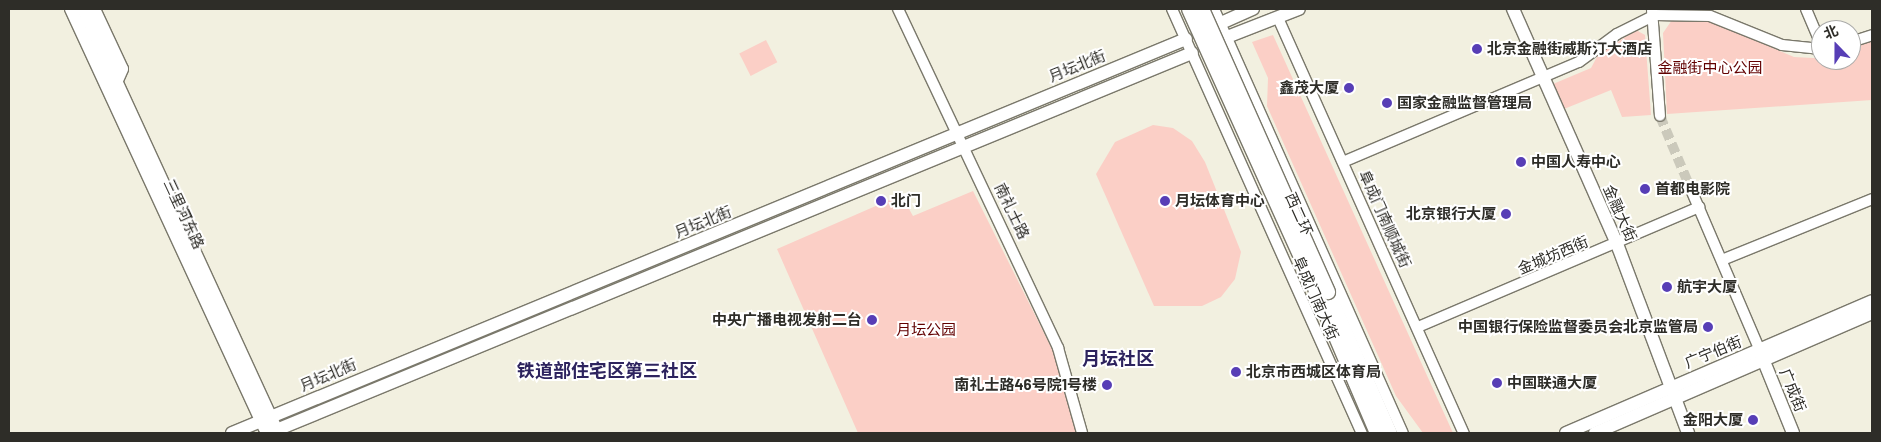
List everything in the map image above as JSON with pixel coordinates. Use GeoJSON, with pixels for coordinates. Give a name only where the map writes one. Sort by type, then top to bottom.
{"type":"FeatureCollection","features":[{"type":"Feature","properties":{"kind":"highway","name":"西二环"},"geometry":{"type":"LineString","coordinates":[[1189,9],[1377,433]]}},
{"type":"Feature","properties":{"kind":"highway","name":"西二环"},"geometry":{"type":"LineString","coordinates":[[1202,9],[1390,433]]}},
{"type":"Feature","properties":{"kind":"main road","name":"三里河东路"},"geometry":{"type":"LineString","coordinates":[[71,9],[273,432]]}},
{"type":"Feature","properties":{"kind":"main road","name":"三里河东路"},"geometry":{"type":"LineString","coordinates":[[83,9],[117,80],[266,419]]}},
{"type":"Feature","properties":{"kind":"main road"},"geometry":{"type":"LineString","coordinates":[[94,9],[122,69],[117,80]]}},
{"type":"Feature","properties":{"kind":"main road"},"geometry":{"type":"LineString","coordinates":[[1221,23],[1253,9]]}},
{"type":"Feature","properties":{"kind":"main road"},"geometry":{"type":"LineString","coordinates":[[1227,37],[1299,9]]}},
{"type":"Feature","properties":{"kind":"main road","name":"金融大街"},"geometry":{"type":"LineString","coordinates":[[1513,9],[1619,243],[1693,433]]}},
{"type":"Feature","properties":{"kind":"main road","name":"月坛北街"},"geometry":{"type":"LineString","coordinates":[[232,433],[1186,39]]}},
{"type":"Feature","properties":{"kind":"main road","name":"月坛北街"},"geometry":{"type":"LineString","coordinates":[[273,432],[1192,53]]}},
{"type":"Feature","properties":{"kind":"main road","name":"广宁伯街"},"geometry":{"type":"LineString","coordinates":[[1761,355],[1872,301]]}},
{"type":"Feature","properties":{"kind":"main road","name":"广宁伯街"},"geometry":{"type":"LineString","coordinates":[[1566,433],[1872,313]]}},
{"type":"Feature","properties":{"kind":"main road","name":"广成街"},"geometry":{"type":"LineString","coordinates":[[1761,355],[1793,433]]}},
{"type":"Feature","properties":{"kind":"main road","name":"金融大街"},"geometry":{"type":"LineString","coordinates":[[1676,391],[1688,433]]}},
{"type":"Feature","properties":{"kind":"main road","name":"广宁伯街"},"geometry":{"type":"LineString","coordinates":[[1595,433],[1676,391]]}},
{"type":"Feature","properties":{"kind":"street","name":"南礼士路"},"geometry":{"type":"LineString","coordinates":[[898,9],[1058,348],[1082,433]]}},
{"type":"Feature","properties":{"kind":"street","name":"阜成门南大街"},"geometry":{"type":"LineString","coordinates":[[1172,9],[1362,433]]}},
{"type":"Feature","properties":{"kind":"street","name":"阜成门南大街"},"geometry":{"type":"LineString","coordinates":[[1214,9],[1403,433]]}},
{"type":"Feature","properties":{"kind":"street"},"geometry":{"type":"LineString","coordinates":[[1806,9],[1811,21]]}},
{"type":"Feature","properties":{"kind":"street"},"geometry":{"type":"LineString","coordinates":[[1653,12],[1660,116]]}},
{"type":"Feature","properties":{"kind":"street"},"geometry":{"type":"LineString","coordinates":[[1343,162],[1579,62],[1617,34],[1653,12],[1710,16],[1782,45],[1811,48]]}},
{"type":"Feature","properties":{"kind":"street","name":"阜成门南顺城街"},"geometry":{"type":"LineString","coordinates":[[1278,18],[1464,433]]}},
{"type":"Feature","properties":{"kind":"street"},"geometry":{"type":"LineString","coordinates":[[1186,39],[1221,23]]}},
{"type":"Feature","properties":{"kind":"street"},"geometry":{"type":"LineString","coordinates":[[1192,53],[1227,37]]}},
{"type":"Feature","properties":{"kind":"street"},"geometry":{"type":"LineString","coordinates":[[1692,192],[1761,355]]}},
{"type":"Feature","properties":{"kind":"street"},"geometry":{"type":"LineString","coordinates":[[1722,260],[1872,199]]}},
{"type":"Feature","properties":{"kind":"street","name":"金城坊西街"},"geometry":{"type":"LineString","coordinates":[[1418,327],[1619,243],[1699,207]]}},
{"type":"Feature","properties":{"kind":"green space","name":"金融街中心公园"},"geometry":{"type":"Polygon","coordinates":[[[1672,20],[1710,21],[1794,57],[1811,58],[1811,70],[1861,70],[1861,45],[1872,41],[1872,100],[1667,114],[1663,33],[1672,20]]]}},
{"type":"Feature","properties":{"kind":"green space","name":"金融街中心公园"},"geometry":{"type":"Polygon","coordinates":[[[1636,30],[1645,35],[1651,115],[1622,117],[1611,90],[1564,109],[1553,84],[1591,68],[1598,55],[1636,30]]]}},
{"type":"Feature","properties":{"kind":"green space"},"geometry":{"type":"Polygon","coordinates":[[[1273,35],[1453,433],[1423,433],[1396,396],[1267,106],[1268,78],[1252,42],[1273,35]]]}},
{"type":"Feature","properties":{"kind":"green space"},"geometry":{"type":"Polygon","coordinates":[[[766,40],[777,62],[751,76],[739,54],[766,40]]]}},
{"type":"Feature","properties":{"kind":"green space","name":"月坛体育中心"},"geometry":{"type":"Polygon","coordinates":[[[1153,125],[1173,128],[1192,141],[1205,162],[1241,252],[1235,279],[1221,297],[1202,306],[1154,306],[1096,174],[1115,142],[1153,125]]]}},
{"type":"Feature","properties":{"kind":"green space","name":"月坛公园"},"geometry":{"type":"Polygon","coordinates":[[[973,191],[1056,357],[1078,433],[858,433],[777,249],[901,195],[913,216],[973,191]]]}},
{"type":"Feature","properties":{"kind":"tunnel"},"geometry":{"type":"LineString","coordinates":[[1660,116],[1692,192]]}},
{"type":"Feature","properties":{"kind":"place","name":"北京金融街威斯汀大酒店"},"geometry":{"type":"Point","coordinates":[1477,49]}},
{"type":"Feature","properties":{"kind":"place","name":"鑫茂大厦"},"geometry":{"type":"Point","coordinates":[1349,88]}},
{"type":"Feature","properties":{"kind":"place","name":"国家金融监督管理局"},"geometry":{"type":"Point","coordinates":[1387,103]}},
{"type":"Feature","properties":{"kind":"place","name":"中国人寿中心"},"geometry":{"type":"Point","coordinates":[1521,162]}},
{"type":"Feature","properties":{"kind":"place","name":"首都电影院"},"geometry":{"type":"Point","coordinates":[1645,189]}},
{"type":"Feature","properties":{"kind":"place","name":"北门"},"geometry":{"type":"Point","coordinates":[881,201]}},
{"type":"Feature","properties":{"kind":"place","name":"月坛体育中心"},"geometry":{"type":"Point","coordinates":[1165,201]}},
{"type":"Feature","properties":{"kind":"place","name":"北京银行大厦"},"geometry":{"type":"Point","coordinates":[1506,214]}},
{"type":"Feature","properties":{"kind":"place","name":"航宇大厦"},"geometry":{"type":"Point","coordinates":[1667,287]}},
{"type":"Feature","properties":{"kind":"place","name":"中央广播电视发射二台"},"geometry":{"type":"Point","coordinates":[872,320]}},
{"type":"Feature","properties":{"kind":"place","name":"中国银行保险监督委员会北京监管局"},"geometry":{"type":"Point","coordinates":[1708,327]}},
{"type":"Feature","properties":{"kind":"place","name":"北京市西城区体育局"},"geometry":{"type":"Point","coordinates":[1236,372]}},
{"type":"Feature","properties":{"kind":"place","name":"中国联通大厦"},"geometry":{"type":"Point","coordinates":[1497,383]}},
{"type":"Feature","properties":{"kind":"place","name":"南礼士路46号院1号楼"},"geometry":{"type":"Point","coordinates":[1107,385]}},
{"type":"Feature","properties":{"kind":"place","name":"金阳大厦"},"geometry":{"type":"Point","coordinates":[1753,420]}},
{"type":"Feature","properties":{"kind":"district","name":"月坛社区"},"geometry":{"type":"Point","coordinates":[1118,358]}},
{"type":"Feature","properties":{"kind":"district","name":"铁道部住宅区第三社区"},"geometry":{"type":"Point","coordinates":[607,370]}}]}
